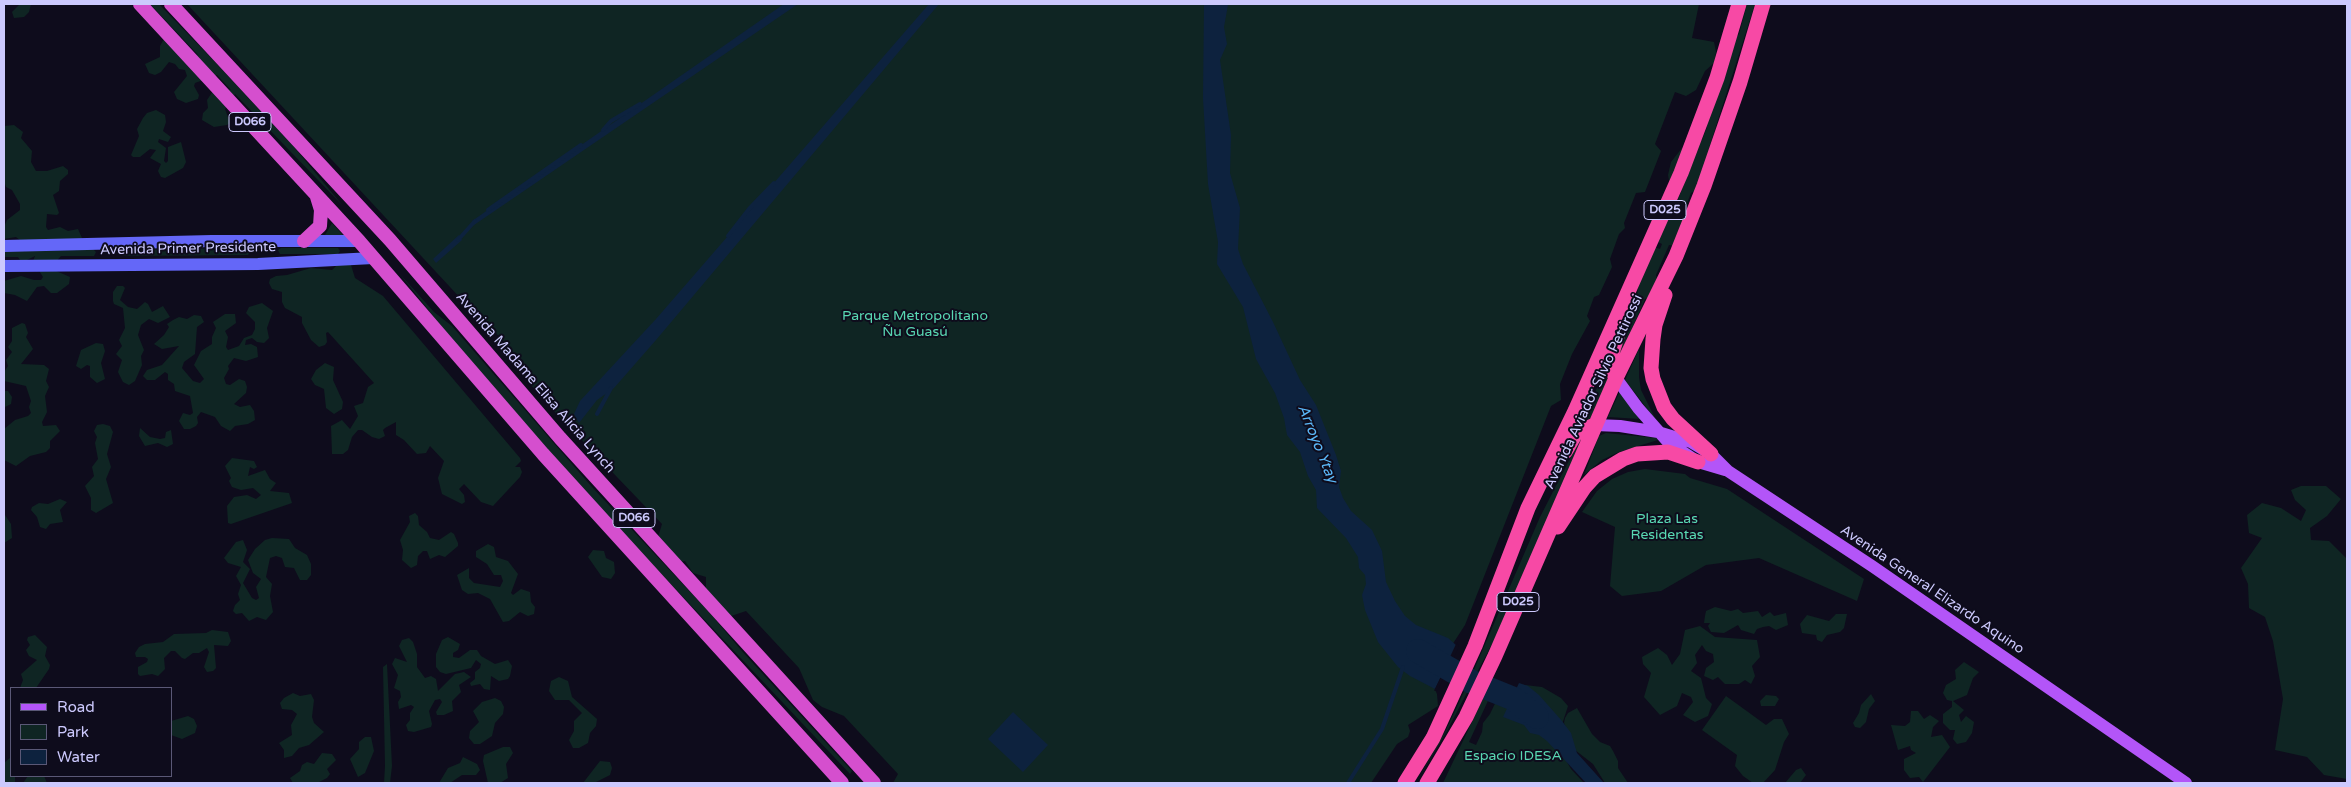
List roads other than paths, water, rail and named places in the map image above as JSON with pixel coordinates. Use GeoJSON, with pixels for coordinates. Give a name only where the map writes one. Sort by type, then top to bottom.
{"type":"FeatureCollection","features":[{"type":"Feature","properties":{"kind":"highway","name":"D066"},"geometry":{"type":"LineString","coordinates":[[140,4],[360,241],[543,454],[842,783]]}},
{"type":"Feature","properties":{"kind":"highway","name":"Avenida Madame Elisa Alicia Lynch"},"geometry":{"type":"LineString","coordinates":[[171,4],[390,240],[560,438],[875,782]]}},
{"type":"Feature","properties":{"kind":"highway","name":"Avenida Aviador Silvio Pettirossi"},"geometry":{"type":"LineString","coordinates":[[1405,783],[1433,738],[1475,646],[1528,508],[1575,411],[1681,173],[1717,78],[1739,4]]}},
{"type":"Feature","properties":{"kind":"highway","name":"Avenida Aviador Silvio Pettirossi"},"geometry":{"type":"LineString","coordinates":[[1427,783],[1466,717],[1495,656],[1616,378],[1676,256],[1721,138],[1763,4]]}},
{"type":"Feature","properties":{"kind":"highway"},"geometry":{"type":"LineString","coordinates":[[1616,378],[1611,362],[1615,342],[1672,207],[1681,173]]}},
{"type":"Feature","properties":{"kind":"highway"},"geometry":{"type":"LineString","coordinates":[[304,241],[320,226],[321,210],[316,194]]}},
{"type":"Feature","properties":{"kind":"highway"},"geometry":{"type":"LineString","coordinates":[[360,241],[379,242],[384,246],[435,307],[458,320]]}},
{"type":"Feature","properties":{"kind":"highway"},"geometry":{"type":"LineString","coordinates":[[1676,256],[1672,276],[1655,325],[1652,373],[1664,406],[1705,458]]}},
{"type":"Feature","properties":{"kind":"highway"},"geometry":{"type":"LineString","coordinates":[[1517,538],[1534,511],[1571,441],[1576,434],[1595,425]]}},
{"type":"Feature","properties":{"kind":"highway"},"geometry":{"type":"LineString","coordinates":[[1541,548],[1584,488],[1608,466],[1637,454],[1654,452],[1668,452],[1705,458]]}},
{"type":"Feature","properties":{"kind":"highway"},"geometry":{"type":"LineString","coordinates":[[1394,783],[1412,758],[1433,738]]}},
{"type":"Feature","properties":{"kind":"highway"},"geometry":{"type":"LineString","coordinates":[[1433,783],[1438,765]]}},
{"type":"Feature","properties":{"kind":"main road","name":"Avenida Primer Presidente"},"geometry":{"type":"LineString","coordinates":[[4,246],[360,241]]}},
{"type":"Feature","properties":{"kind":"main road","name":"Avenida Primer Presidente"},"geometry":{"type":"LineString","coordinates":[[4,266],[258,264],[373,258]]}},
{"type":"Feature","properties":{"kind":"main road"},"geometry":{"type":"LineString","coordinates":[[1616,378],[1658,432],[1680,451],[1705,458]]}},
{"type":"Feature","properties":{"kind":"main road"},"geometry":{"type":"LineString","coordinates":[[1595,425],[1620,426],[1658,432]]}},
{"type":"Feature","properties":{"kind":"main road","name":"Avenida General Elizardo Aquino"},"geometry":{"type":"LineString","coordinates":[[1705,458],[1728,471],[1879,571],[2186,783]]}},
{"type":"Feature","properties":{"kind":"water"},"geometry":{"type":"Polygon","coordinates":[[[784,4],[798,4],[474,225],[472,221],[784,4]]]}},
{"type":"Feature","properties":{"kind":"water"},"geometry":{"type":"Polygon","coordinates":[[[929,4],[939,4],[656,340],[614,388],[597,400],[579,423],[574,414],[580,401],[656,319],[929,4]]]}},
{"type":"Feature","properties":{"kind":"water"},"geometry":{"type":"Polygon","coordinates":[[[1204,4],[1228,5],[1224,27],[1227,44],[1220,60],[1231,135],[1230,173],[1240,208],[1238,249],[1243,264],[1300,380],[1316,405],[1341,471],[1339,487],[1343,498],[1351,511],[1372,530],[1382,551],[1386,582],[1395,601],[1405,616],[1416,625],[1448,638],[1457,646],[1435,689],[1410,676],[1398,667],[1378,642],[1365,610],[1362,595],[1366,584],[1365,575],[1359,568],[1358,557],[1346,538],[1317,508],[1316,490],[1308,476],[1300,452],[1287,435],[1284,418],[1275,393],[1256,359],[1243,307],[1217,264],[1218,242],[1208,184],[1203,98],[1204,4]]]}},
{"type":"Feature","properties":{"kind":"water"},"geometry":{"type":"Polygon","coordinates":[[[459,235],[462,240],[436,263],[433,259],[459,235]]]}},
{"type":"Feature","properties":{"kind":"water"},"geometry":{"type":"Polygon","coordinates":[[[1519,683],[1528,686],[1539,695],[1562,721],[1571,733],[1577,753],[1604,783],[1586,783],[1547,741],[1539,735],[1530,733],[1524,725],[1503,717],[1519,683]]]}},
{"type":"Feature","properties":{"kind":"water"},"geometry":{"type":"Polygon","coordinates":[[[1013,712],[1048,745],[1023,772],[988,739],[1013,712]]]}},
{"type":"Feature","properties":{"kind":"waterway"},"geometry":{"type":"LineString","coordinates":[[603,130],[611,121],[640,104]]}},
{"type":"Feature","properties":{"kind":"waterway"},"geometry":{"type":"LineString","coordinates":[[488,210],[581,145]]}},
{"type":"Feature","properties":{"kind":"waterway"},"geometry":{"type":"LineString","coordinates":[[728,236],[749,209],[774,183]]}},
{"type":"Feature","properties":{"kind":"waterway"},"geometry":{"type":"LineString","coordinates":[[458,240],[475,221]]}},
{"type":"Feature","properties":{"kind":"waterway"},"geometry":{"type":"LineString","coordinates":[[597,414],[611,388]]}},
{"type":"Feature","properties":{"kind":"waterway","name":"Arroyo Ytay"},"geometry":{"type":"LineString","coordinates":[[1418,651],[1472,682],[1514,699],[1537,717]]}},
{"type":"Feature","properties":{"kind":"waterway"},"geometry":{"type":"LineString","coordinates":[[1348,783],[1382,729],[1403,667]]}},
{"type":"Feature","properties":{"kind":"park label","name":"Parque Metropolitano Ñu Guasú"},"geometry":{"type":"Point","coordinates":[915,324]}},
{"type":"Feature","properties":{"kind":"park label","name":"Plaza Las Residentas"},"geometry":{"type":"Point","coordinates":[1667,528]}},
{"type":"Feature","properties":{"kind":"park label","name":"Espacio IDESA"},"geometry":{"type":"Point","coordinates":[1513,756]}}]}
